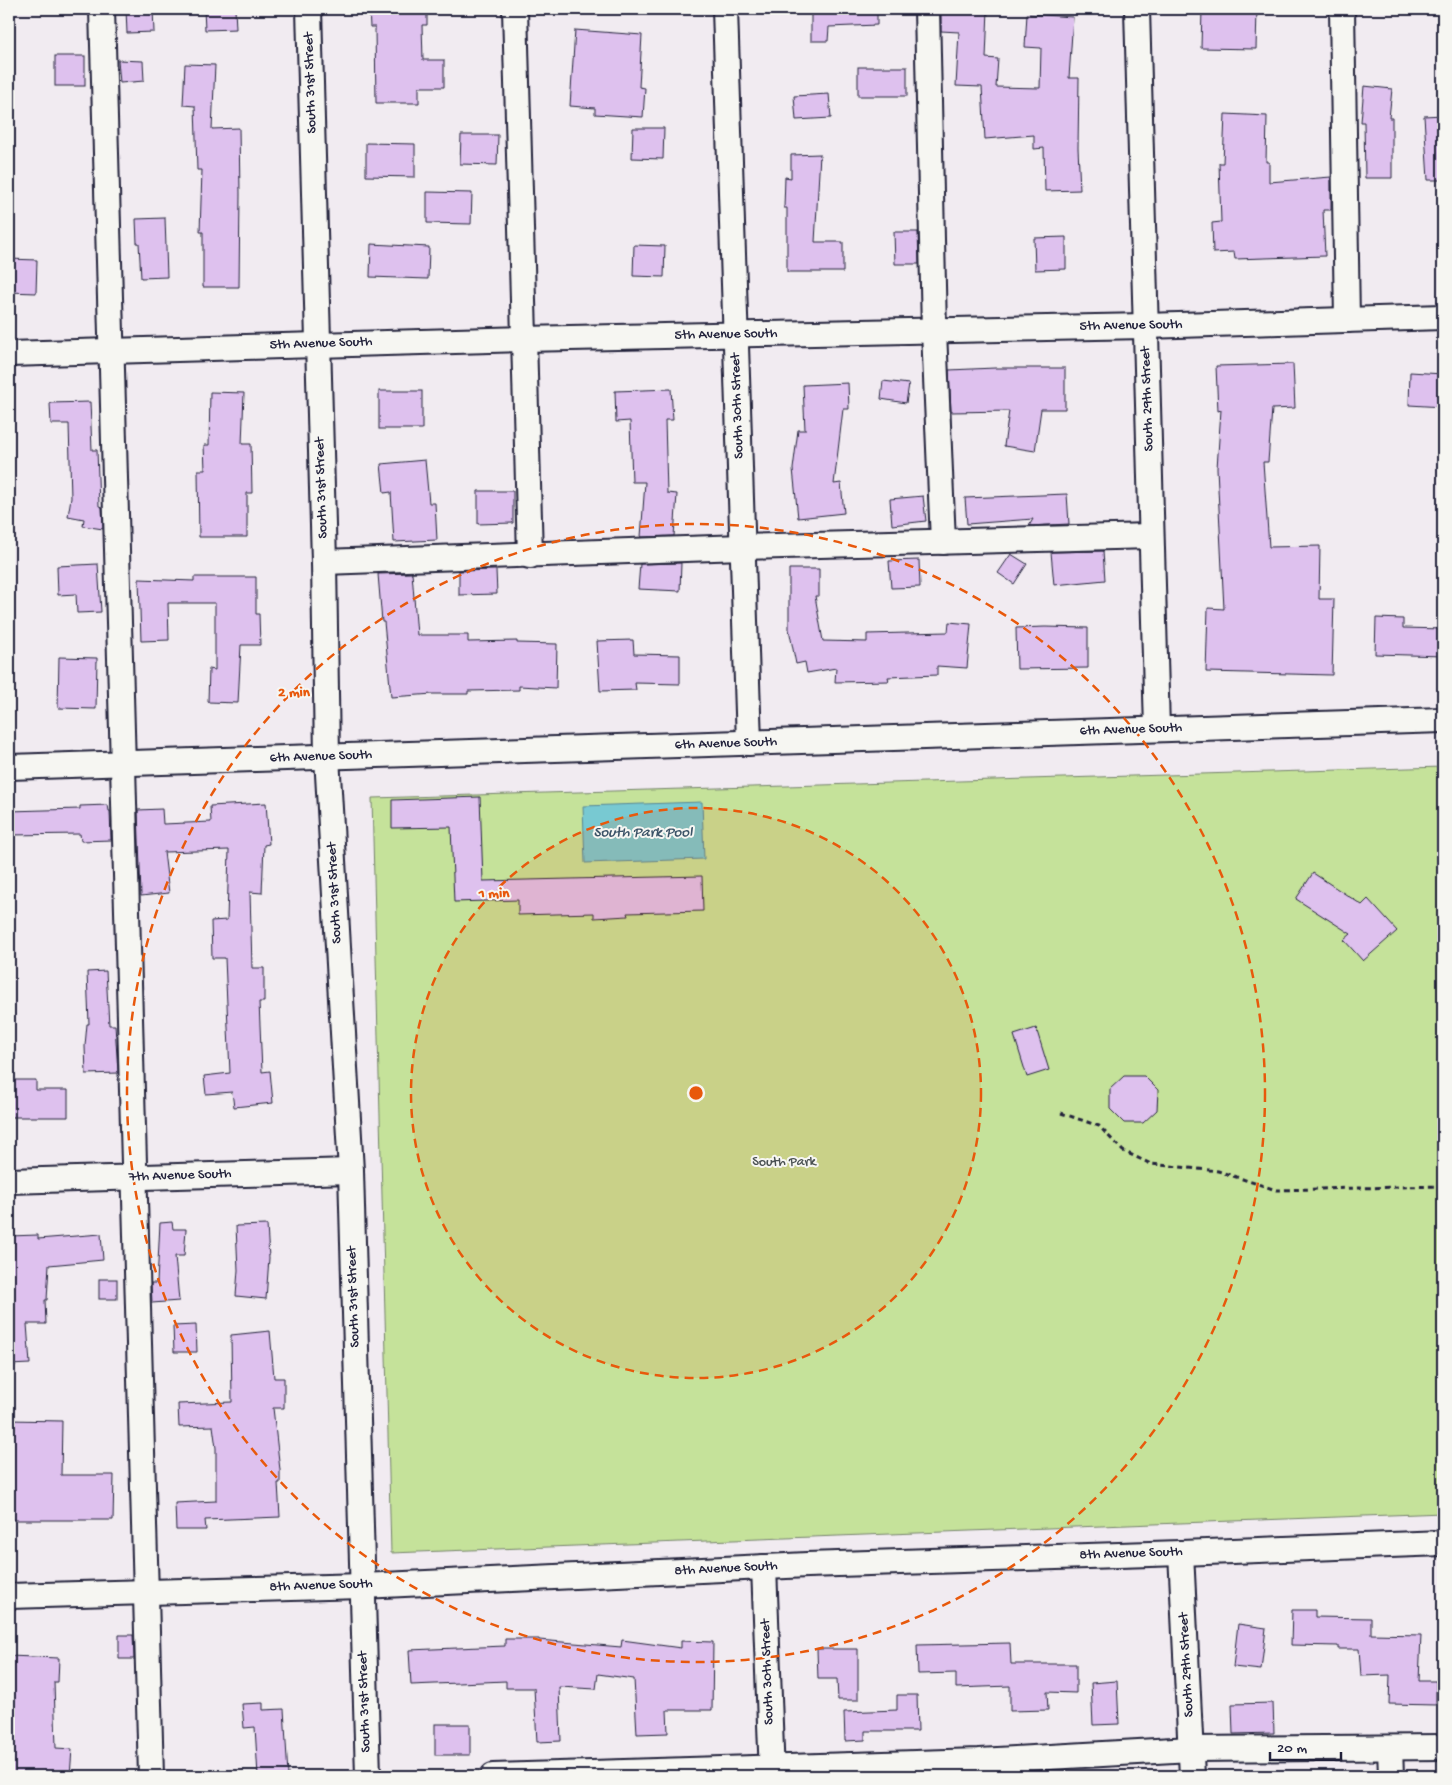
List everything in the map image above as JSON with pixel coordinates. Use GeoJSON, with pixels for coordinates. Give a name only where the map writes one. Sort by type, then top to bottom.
{"type":"FeatureCollection","features":[{"type":"Feature","properties":{"kind":"street"},"geometry":{"type":"LineString","coordinates":[[102,9],[151,1776]]}},
{"type":"Feature","properties":{"kind":"street","name":"South 31st Street"},"geometry":{"type":"LineString","coordinates":[[309,9],[324,562],[327,757],[351,1171],[368,1776]]}},
{"type":"Feature","properties":{"kind":"street"},"geometry":{"type":"LineString","coordinates":[[515,9],[530,556]]}},
{"type":"Feature","properties":{"kind":"street","name":"South 30th Street"},"geometry":{"type":"LineString","coordinates":[[725,9],[749,743]]}},
{"type":"Feature","properties":{"kind":"street"},"geometry":{"type":"LineString","coordinates":[[927,9],[934,331],[942,542]]}},
{"type":"Feature","properties":{"kind":"street","name":"South 29th Street"},"geometry":{"type":"LineString","coordinates":[[1137,9],[1157,730]]}},
{"type":"Feature","properties":{"kind":"street"},"geometry":{"type":"LineString","coordinates":[[1342,9],[1347,320]]}},
{"type":"Feature","properties":{"kind":"street","name":"5th Avenue South"},"geometry":{"type":"LineString","coordinates":[[9,354],[523,338],[934,331],[1443,317]]}},
{"type":"Feature","properties":{"kind":"street"},"geometry":{"type":"LineString","coordinates":[[324,562],[742,547],[1151,536]]}},
{"type":"Feature","properties":{"kind":"street","name":"6th Avenue South"},"geometry":{"type":"LineString","coordinates":[[9,768],[1443,720]]}},
{"type":"Feature","properties":{"kind":"street","name":"7th Avenue South"},"geometry":{"type":"LineString","coordinates":[[9,1181],[351,1171]]}},
{"type":"Feature","properties":{"kind":"street","name":"8th Avenue South"},"geometry":{"type":"LineString","coordinates":[[9,1596],[362,1586],[764,1567],[1443,1542]]}},
{"type":"Feature","properties":{"kind":"street","name":"South 29th Street"},"geometry":{"type":"LineString","coordinates":[[1181,1553],[1192,1776]]}},
{"type":"Feature","properties":{"kind":"street","name":"South 30th Street"},"geometry":{"type":"LineString","coordinates":[[764,1567],[771,1772]]}},
{"type":"Feature","properties":{"kind":"street"},"geometry":{"type":"LineString","coordinates":[[493,1776],[980,1768],[1191,1749],[1443,1747]]}},
{"type":"Feature","properties":{"kind":"street"},"geometry":{"type":"LineString","coordinates":[[1390,1748],[1391,1776]]}},
{"type":"Feature","properties":{"kind":"path"},"geometry":{"type":"LineString","coordinates":[[1061,1113],[1099,1126],[1123,1151],[1138,1159],[1152,1164],[1218,1171],[1276,1190],[1443,1186]]}},
{"type":"Feature","properties":{"kind":"green space","name":"South Park"},"geometry":{"type":"Polygon","coordinates":[[[1443,767],[1443,1513],[391,1553],[372,798],[1443,767]]]}},
{"type":"Feature","properties":{"kind":"water","name":"South Park Pool"},"geometry":{"type":"Polygon","coordinates":[[[702,802],[704,859],[585,863],[583,806],[702,802]]]}},
{"type":"Feature","properties":{"kind":"building"},"geometry":{"type":"Polygon","coordinates":[[[126,9],[153,9],[154,32],[127,33],[126,9]]]}},
{"type":"Feature","properties":{"kind":"building"},"geometry":{"type":"Polygon","coordinates":[[[204,9],[235,9],[236,29],[205,30],[204,9]]]}},
{"type":"Feature","properties":{"kind":"building"},"geometry":{"type":"Polygon","coordinates":[[[369,9],[427,9],[427,25],[422,25],[423,60],[444,60],[444,87],[419,87],[419,103],[376,103],[375,27],[370,27],[369,9]]]}},
{"type":"Feature","properties":{"kind":"building"},"geometry":{"type":"Polygon","coordinates":[[[811,9],[877,9],[877,25],[829,27],[828,41],[811,41],[811,9]]]}},
{"type":"Feature","properties":{"kind":"building"},"geometry":{"type":"Polygon","coordinates":[[[941,9],[988,9],[986,58],[998,59],[996,87],[1040,88],[1041,48],[1025,47],[1027,14],[1073,17],[1069,78],[1079,78],[1078,148],[1080,190],[1045,191],[1044,148],[1034,149],[1034,135],[985,139],[982,87],[956,86],[959,32],[941,31],[941,9]]]}},
{"type":"Feature","properties":{"kind":"building"},"geometry":{"type":"Polygon","coordinates":[[[1202,9],[1257,9],[1256,49],[1201,48],[1202,9]]]}},
{"type":"Feature","properties":{"kind":"building"},"geometry":{"type":"Polygon","coordinates":[[[575,30],[642,35],[639,87],[645,88],[643,117],[595,114],[595,108],[570,106],[575,30]]]}},
{"type":"Feature","properties":{"kind":"building"},"geometry":{"type":"Polygon","coordinates":[[[55,56],[85,56],[85,86],[55,86],[55,56]]]}},
{"type":"Feature","properties":{"kind":"building"},"geometry":{"type":"Polygon","coordinates":[[[118,60],[143,61],[144,81],[120,83],[118,60]]]}},
{"type":"Feature","properties":{"kind":"building"},"geometry":{"type":"Polygon","coordinates":[[[185,64],[215,65],[212,129],[239,128],[239,287],[203,287],[203,232],[200,232],[202,170],[197,170],[195,106],[183,105],[185,64]]]}},
{"type":"Feature","properties":{"kind":"building"},"geometry":{"type":"Polygon","coordinates":[[[858,67],[907,67],[907,96],[858,96],[858,67]]]}},
{"type":"Feature","properties":{"kind":"building"},"geometry":{"type":"Polygon","coordinates":[[[1364,86],[1392,89],[1389,118],[1392,118],[1392,178],[1365,178],[1364,122],[1361,122],[1364,86]]]}},
{"type":"Feature","properties":{"kind":"building"},"geometry":{"type":"Polygon","coordinates":[[[829,94],[831,118],[796,120],[794,96],[829,94]]]}},
{"type":"Feature","properties":{"kind":"building"},"geometry":{"type":"Polygon","coordinates":[[[1225,114],[1267,116],[1266,162],[1269,162],[1269,182],[1331,177],[1331,210],[1323,210],[1325,256],[1235,259],[1234,252],[1213,253],[1212,223],[1221,222],[1219,163],[1223,163],[1225,114]]]}},
{"type":"Feature","properties":{"kind":"building"},"geometry":{"type":"Polygon","coordinates":[[[1443,115],[1443,180],[1428,180],[1424,116],[1443,115]]]}},
{"type":"Feature","properties":{"kind":"building"},"geometry":{"type":"Polygon","coordinates":[[[633,128],[664,128],[663,159],[632,158],[633,128]]]}},
{"type":"Feature","properties":{"kind":"building"},"geometry":{"type":"Polygon","coordinates":[[[461,135],[498,135],[497,165],[460,164],[461,135]]]}},
{"type":"Feature","properties":{"kind":"building"},"geometry":{"type":"Polygon","coordinates":[[[366,143],[415,144],[415,177],[366,176],[366,143]]]}},
{"type":"Feature","properties":{"kind":"building"},"geometry":{"type":"Polygon","coordinates":[[[820,154],[815,242],[843,242],[843,272],[787,272],[787,208],[784,208],[785,177],[791,178],[791,155],[820,154]]]}},
{"type":"Feature","properties":{"kind":"building"},"geometry":{"type":"Polygon","coordinates":[[[427,192],[472,193],[471,224],[427,223],[427,192]]]}},
{"type":"Feature","properties":{"kind":"building"},"geometry":{"type":"Polygon","coordinates":[[[165,218],[167,277],[141,278],[136,219],[165,218]]]}},
{"type":"Feature","properties":{"kind":"building"},"geometry":{"type":"Polygon","coordinates":[[[894,232],[918,232],[919,264],[895,264],[894,232]]]}},
{"type":"Feature","properties":{"kind":"building"},"geometry":{"type":"Polygon","coordinates":[[[1066,237],[1066,269],[1035,270],[1034,238],[1066,237]]]}},
{"type":"Feature","properties":{"kind":"building"},"geometry":{"type":"Polygon","coordinates":[[[371,244],[429,247],[428,279],[370,277],[371,244]]]}},
{"type":"Feature","properties":{"kind":"building"},"geometry":{"type":"Polygon","coordinates":[[[634,245],[665,246],[664,277],[633,276],[634,245]]]}},
{"type":"Feature","properties":{"kind":"building"},"geometry":{"type":"Polygon","coordinates":[[[9,259],[37,260],[36,293],[9,292],[9,259]]]}},
{"type":"Feature","properties":{"kind":"building"},"geometry":{"type":"Polygon","coordinates":[[[1293,364],[1295,408],[1272,409],[1268,462],[1263,462],[1269,547],[1320,546],[1319,599],[1334,599],[1332,675],[1206,672],[1208,608],[1224,609],[1217,468],[1221,410],[1218,411],[1216,366],[1293,364]]]}},
{"type":"Feature","properties":{"kind":"building"},"geometry":{"type":"Polygon","coordinates":[[[1065,368],[1065,409],[1041,409],[1035,451],[1004,446],[1009,411],[951,412],[949,370],[1065,368]]]}},
{"type":"Feature","properties":{"kind":"building"},"geometry":{"type":"Polygon","coordinates":[[[1410,372],[1443,374],[1443,407],[1409,405],[1410,372]]]}},
{"type":"Feature","properties":{"kind":"building"},"geometry":{"type":"Polygon","coordinates":[[[883,381],[909,384],[906,403],[881,399],[883,381]]]}},
{"type":"Feature","properties":{"kind":"building"},"geometry":{"type":"Polygon","coordinates":[[[848,383],[849,409],[843,409],[834,484],[841,483],[844,513],[798,518],[793,469],[798,430],[805,430],[803,385],[848,383]]]}},
{"type":"Feature","properties":{"kind":"building"},"geometry":{"type":"Polygon","coordinates":[[[671,389],[673,420],[665,420],[667,493],[677,494],[674,536],[641,537],[645,482],[632,482],[630,421],[616,422],[615,391],[671,389]]]}},
{"type":"Feature","properties":{"kind":"building"},"geometry":{"type":"Polygon","coordinates":[[[379,391],[422,391],[422,429],[379,429],[379,391]]]}},
{"type":"Feature","properties":{"kind":"building"},"geometry":{"type":"Polygon","coordinates":[[[210,392],[244,393],[242,444],[251,444],[252,493],[247,493],[247,537],[199,537],[198,470],[205,470],[204,445],[209,445],[210,392]]]}},
{"type":"Feature","properties":{"kind":"building"},"geometry":{"type":"Polygon","coordinates":[[[90,402],[92,450],[97,450],[99,506],[102,507],[103,529],[83,526],[84,519],[68,516],[71,498],[69,424],[51,424],[50,403],[90,402]]]}},
{"type":"Feature","properties":{"kind":"building"},"geometry":{"type":"Polygon","coordinates":[[[425,460],[429,503],[435,503],[437,540],[394,542],[391,492],[384,493],[381,464],[425,460]]]}},
{"type":"Feature","properties":{"kind":"building"},"geometry":{"type":"Polygon","coordinates":[[[478,491],[513,491],[513,523],[478,524],[478,491]]]}},
{"type":"Feature","properties":{"kind":"building"},"geometry":{"type":"Polygon","coordinates":[[[1067,494],[1069,524],[1029,526],[1033,519],[967,524],[965,498],[1067,494]]]}},
{"type":"Feature","properties":{"kind":"building"},"geometry":{"type":"Polygon","coordinates":[[[923,496],[926,521],[892,525],[890,499],[923,496]]]}},
{"type":"Feature","properties":{"kind":"building"},"geometry":{"type":"Polygon","coordinates":[[[1103,551],[1105,580],[1054,585],[1051,552],[1103,551]]]}},
{"type":"Feature","properties":{"kind":"building"},"geometry":{"type":"Polygon","coordinates":[[[1011,554],[1027,564],[1014,584],[998,573],[1011,554]]]}},
{"type":"Feature","properties":{"kind":"building"},"geometry":{"type":"Polygon","coordinates":[[[919,560],[920,587],[891,588],[889,561],[919,560]]]}},
{"type":"Feature","properties":{"kind":"building"},"geometry":{"type":"Polygon","coordinates":[[[681,563],[680,591],[638,589],[640,564],[681,563]]]}},
{"type":"Feature","properties":{"kind":"building"},"geometry":{"type":"Polygon","coordinates":[[[98,564],[101,612],[77,613],[76,594],[58,595],[57,566],[98,564]]]}},
{"type":"Feature","properties":{"kind":"building"},"geometry":{"type":"Polygon","coordinates":[[[789,569],[819,569],[819,596],[815,596],[823,641],[867,642],[867,634],[948,632],[949,622],[971,624],[967,668],[937,666],[937,675],[888,677],[889,681],[835,682],[836,668],[807,673],[805,662],[796,664],[789,629],[789,569]]]}},
{"type":"Feature","properties":{"kind":"building"},"geometry":{"type":"Polygon","coordinates":[[[496,570],[497,594],[459,595],[459,571],[496,570]]]}},
{"type":"Feature","properties":{"kind":"building"},"geometry":{"type":"Polygon","coordinates":[[[412,573],[417,635],[468,635],[468,642],[517,641],[517,643],[557,644],[556,688],[519,686],[519,690],[468,691],[468,694],[391,697],[378,574],[412,573]]]}},
{"type":"Feature","properties":{"kind":"building"},"geometry":{"type":"Polygon","coordinates":[[[194,577],[256,577],[256,614],[259,614],[260,645],[241,645],[238,703],[208,702],[209,669],[215,670],[215,603],[168,603],[169,640],[141,641],[139,579],[194,581],[194,577]]]}},
{"type":"Feature","properties":{"kind":"building"},"geometry":{"type":"Polygon","coordinates":[[[1376,618],[1403,619],[1403,628],[1443,629],[1443,656],[1375,654],[1376,618]]]}},
{"type":"Feature","properties":{"kind":"building"},"geometry":{"type":"Polygon","coordinates":[[[1016,628],[1088,628],[1088,668],[1017,669],[1016,628]]]}},
{"type":"Feature","properties":{"kind":"building"},"geometry":{"type":"Polygon","coordinates":[[[633,640],[634,654],[680,655],[680,684],[635,683],[636,690],[600,691],[597,641],[633,640]]]}},
{"type":"Feature","properties":{"kind":"building"},"geometry":{"type":"Polygon","coordinates":[[[59,657],[97,658],[96,709],[58,708],[59,657]]]}},
{"type":"Feature","properties":{"kind":"building"},"geometry":{"type":"Polygon","coordinates":[[[480,797],[483,881],[702,876],[703,911],[627,913],[628,916],[594,918],[594,913],[518,915],[518,900],[454,902],[451,827],[392,828],[392,800],[480,797]]]}},
{"type":"Feature","properties":{"kind":"building"},"geometry":{"type":"Polygon","coordinates":[[[266,803],[269,844],[264,845],[262,893],[250,892],[252,968],[264,968],[264,1002],[259,1002],[262,1072],[270,1071],[273,1103],[234,1107],[232,1092],[206,1094],[204,1076],[230,1073],[225,958],[212,958],[211,921],[227,920],[229,850],[164,852],[169,893],[141,896],[138,810],[162,809],[163,824],[211,822],[210,806],[266,803]]]}},
{"type":"Feature","properties":{"kind":"building"},"geometry":{"type":"Polygon","coordinates":[[[108,805],[111,840],[81,841],[80,834],[9,835],[9,811],[80,809],[80,806],[108,805]]]}},
{"type":"Feature","properties":{"kind":"building"},"geometry":{"type":"Polygon","coordinates":[[[1313,873],[1362,905],[1368,899],[1397,931],[1363,961],[1344,940],[1351,934],[1296,899],[1313,873]]]}},
{"type":"Feature","properties":{"kind":"building"},"geometry":{"type":"Polygon","coordinates":[[[106,971],[109,1025],[115,1025],[118,1073],[86,1074],[85,1046],[87,1024],[89,1024],[87,972],[106,971]]]}},
{"type":"Feature","properties":{"kind":"building"},"geometry":{"type":"Polygon","coordinates":[[[1036,1028],[1049,1070],[1027,1077],[1014,1035],[1036,1028]]]}},
{"type":"Feature","properties":{"kind":"building"},"geometry":{"type":"Polygon","coordinates":[[[1124,1076],[1144,1076],[1158,1090],[1157,1110],[1143,1123],[1124,1123],[1110,1109],[1110,1089],[1124,1076]]]}},
{"type":"Feature","properties":{"kind":"building"},"geometry":{"type":"Polygon","coordinates":[[[9,1080],[36,1080],[36,1090],[68,1090],[68,1117],[10,1117],[9,1080]]]}},
{"type":"Feature","properties":{"kind":"building"},"geometry":{"type":"Polygon","coordinates":[[[172,1222],[173,1229],[186,1229],[184,1256],[175,1256],[179,1301],[152,1303],[151,1283],[157,1283],[160,1223],[172,1222]]]}},
{"type":"Feature","properties":{"kind":"building"},"geometry":{"type":"Polygon","coordinates":[[[267,1225],[269,1258],[266,1299],[236,1296],[238,1270],[236,1226],[267,1225]]]}},
{"type":"Feature","properties":{"kind":"building"},"geometry":{"type":"Polygon","coordinates":[[[101,1234],[103,1260],[49,1265],[47,1300],[45,1300],[46,1324],[27,1324],[30,1364],[9,1365],[9,1236],[38,1235],[38,1239],[101,1234]]]}},
{"type":"Feature","properties":{"kind":"building"},"geometry":{"type":"Polygon","coordinates":[[[99,1279],[117,1279],[117,1299],[99,1299],[99,1279]]]}},
{"type":"Feature","properties":{"kind":"building"},"geometry":{"type":"Polygon","coordinates":[[[196,1325],[197,1352],[174,1352],[173,1326],[196,1325]]]}},
{"type":"Feature","properties":{"kind":"building"},"geometry":{"type":"Polygon","coordinates":[[[270,1331],[274,1378],[284,1378],[284,1408],[273,1408],[280,1470],[280,1483],[278,1483],[280,1517],[205,1520],[206,1530],[176,1530],[175,1503],[216,1501],[216,1448],[213,1426],[179,1427],[178,1404],[232,1402],[231,1335],[270,1331]]]}},
{"type":"Feature","properties":{"kind":"building"},"geometry":{"type":"Polygon","coordinates":[[[9,1420],[62,1421],[61,1475],[114,1475],[113,1520],[9,1520],[9,1420]]]}},
{"type":"Feature","properties":{"kind":"building"},"geometry":{"type":"Polygon","coordinates":[[[1292,1610],[1315,1610],[1315,1617],[1371,1618],[1371,1634],[1421,1635],[1419,1681],[1436,1681],[1436,1705],[1389,1704],[1390,1675],[1361,1676],[1359,1649],[1338,1649],[1338,1646],[1291,1645],[1292,1610]]]}},
{"type":"Feature","properties":{"kind":"building"},"geometry":{"type":"Polygon","coordinates":[[[1238,1624],[1266,1628],[1261,1670],[1233,1667],[1238,1624]]]}},
{"type":"Feature","properties":{"kind":"building"},"geometry":{"type":"Polygon","coordinates":[[[119,1635],[133,1635],[134,1659],[119,1659],[119,1635]]]}},
{"type":"Feature","properties":{"kind":"building"},"geometry":{"type":"Polygon","coordinates":[[[505,1639],[539,1639],[621,1647],[622,1640],[681,1648],[681,1641],[713,1642],[712,1710],[667,1710],[668,1733],[637,1734],[634,1679],[598,1674],[596,1689],[559,1687],[561,1741],[537,1742],[534,1688],[506,1688],[506,1681],[411,1685],[409,1650],[505,1646],[505,1639]]]}},
{"type":"Feature","properties":{"kind":"building"},"geometry":{"type":"Polygon","coordinates":[[[1010,1643],[1011,1664],[1076,1664],[1076,1693],[1047,1692],[1048,1710],[1010,1711],[1010,1686],[956,1688],[956,1673],[918,1674],[917,1645],[1010,1643]]]}},
{"type":"Feature","properties":{"kind":"building"},"geometry":{"type":"Polygon","coordinates":[[[817,1649],[858,1649],[858,1700],[838,1700],[837,1679],[818,1679],[817,1649]]]}},
{"type":"Feature","properties":{"kind":"building"},"geometry":{"type":"Polygon","coordinates":[[[9,1656],[59,1658],[58,1682],[54,1682],[56,1748],[72,1749],[70,1776],[9,1774],[11,1735],[9,1735],[9,1656]]]}},
{"type":"Feature","properties":{"kind":"building"},"geometry":{"type":"Polygon","coordinates":[[[1117,1681],[1119,1724],[1093,1725],[1091,1683],[1117,1681]]]}},
{"type":"Feature","properties":{"kind":"building"},"geometry":{"type":"Polygon","coordinates":[[[897,1695],[917,1695],[918,1731],[865,1731],[865,1740],[845,1741],[844,1712],[897,1710],[897,1695]]]}},
{"type":"Feature","properties":{"kind":"building"},"geometry":{"type":"Polygon","coordinates":[[[263,1703],[263,1710],[284,1709],[288,1776],[258,1776],[255,1727],[244,1728],[242,1704],[263,1703]]]}},
{"type":"Feature","properties":{"kind":"building"},"geometry":{"type":"Polygon","coordinates":[[[1273,1703],[1274,1733],[1233,1734],[1232,1704],[1273,1703]]]}},
{"type":"Feature","properties":{"kind":"building"},"geometry":{"type":"Polygon","coordinates":[[[435,1724],[470,1724],[470,1755],[435,1755],[435,1724]]]}}]}
